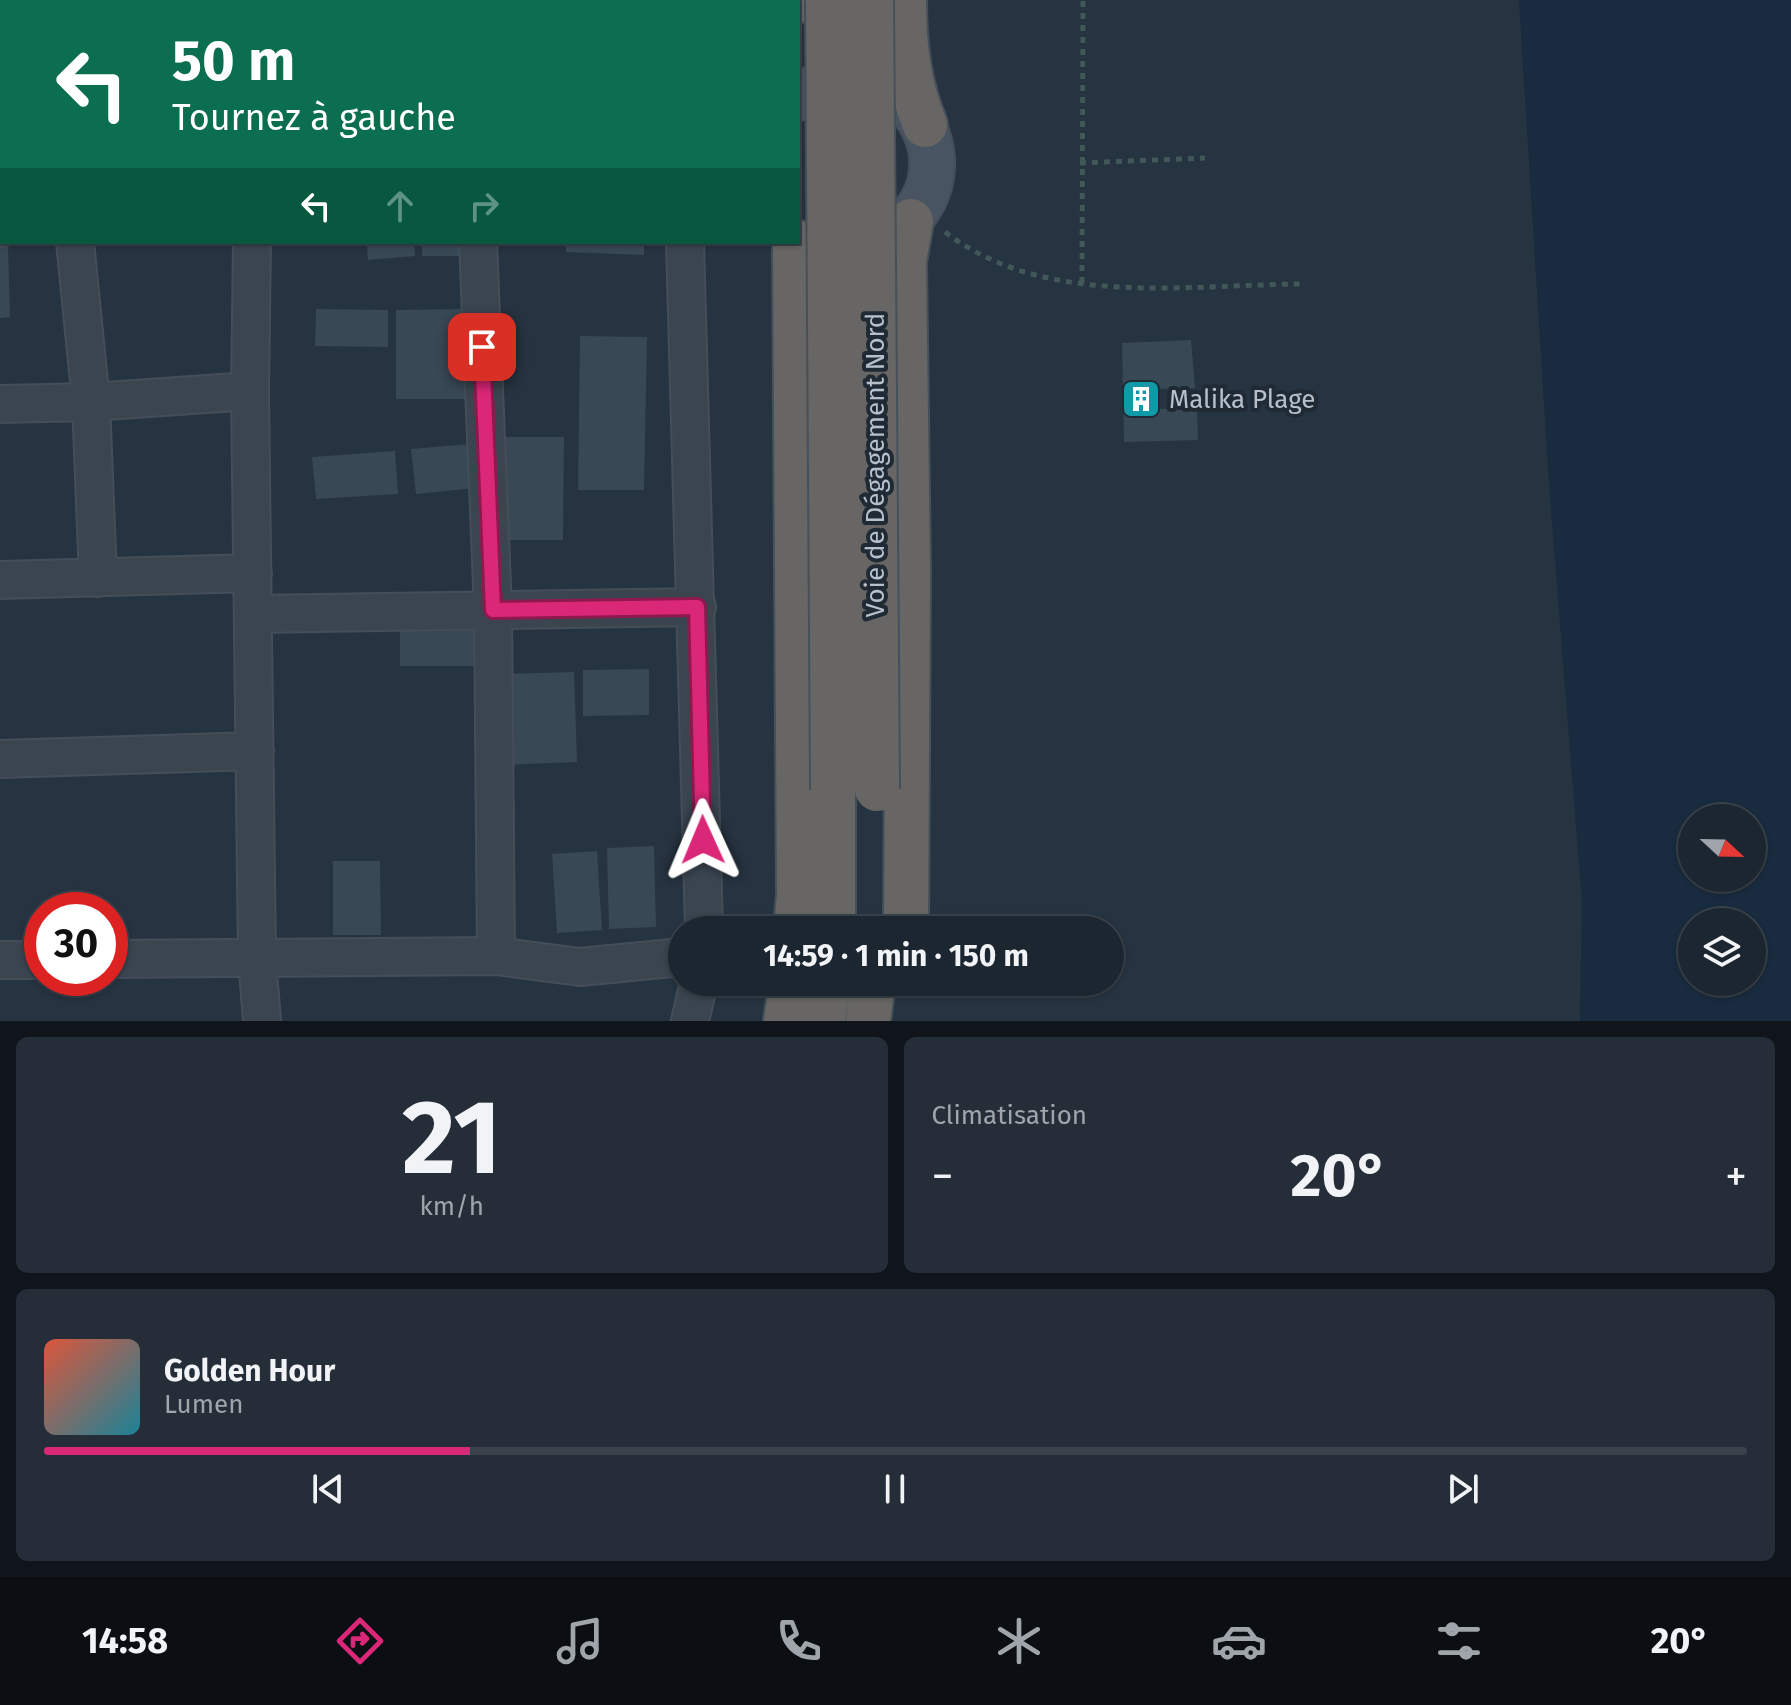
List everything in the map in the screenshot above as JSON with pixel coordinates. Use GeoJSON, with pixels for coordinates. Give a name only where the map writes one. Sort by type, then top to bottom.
{"type":"FeatureCollection","features":[{"type":"Feature","properties":{"kind":"highway","name":"Voie de Dégagement Nord"},"geometry":{"type":"LineString","coordinates":[[828,0],[833,916]]}},
{"type":"Feature","properties":{"kind":"highway","name":"Voie de Dégagement Nord"},"geometry":{"type":"LineString","coordinates":[[871,0],[875,916]]}},
{"type":"Feature","properties":{"kind":"highway"},"geometry":{"type":"LineString","coordinates":[[904,0],[904,42],[912,93],[925,125]]}},
{"type":"Feature","properties":{"kind":"highway"},"geometry":{"type":"LineString","coordinates":[[906,916],[908,571],[904,261],[916,212]]}},
{"type":"Feature","properties":{"kind":"highway"},"geometry":{"type":"LineString","coordinates":[[795,244],[797,916]]}},
{"type":"Feature","properties":{"kind":"highway"},"geometry":{"type":"LineString","coordinates":[[786,1021],[790,996]]}},
{"type":"Feature","properties":{"kind":"highway"},"geometry":{"type":"LineString","coordinates":[[823,1021],[827,996]]}},
{"type":"Feature","properties":{"kind":"highway"},"geometry":{"type":"LineString","coordinates":[[868,1021],[871,996]]}},
{"type":"Feature","properties":{"kind":"highway"},"geometry":{"type":"LineString","coordinates":[[897,1021],[900,996]]}},
{"type":"Feature","properties":{"kind":"main road"},"geometry":{"type":"LineString","coordinates":[[800,97],[816,87],[857,79],[878,84],[897,94],[925,125],[933,166],[916,212],[886,238],[858,246],[819,241],[800,229]]}},
{"type":"Feature","properties":{"kind":"street"},"geometry":{"type":"LineString","coordinates":[[75,244],[91,402],[98,578]]}},
{"type":"Feature","properties":{"kind":"street"},"geometry":{"type":"LineString","coordinates":[[252,244],[250,391],[257,958],[262,1021]]}},
{"type":"Feature","properties":{"kind":"street"},"geometry":{"type":"LineString","coordinates":[[478,244],[493,610],[496,956]]}},
{"type":"Feature","properties":{"kind":"street"},"geometry":{"type":"LineString","coordinates":[[685,244],[704,916]]}},
{"type":"Feature","properties":{"kind":"street"},"geometry":{"type":"LineString","coordinates":[[0,404],[91,402],[250,391]]}},
{"type":"Feature","properties":{"kind":"street"},"geometry":{"type":"LineString","coordinates":[[0,580],[253,573]]}},
{"type":"Feature","properties":{"kind":"street"},"geometry":{"type":"LineString","coordinates":[[254,614],[697,607]]}},
{"type":"Feature","properties":{"kind":"street"},"geometry":{"type":"LineString","coordinates":[[0,759],[255,751]]}},
{"type":"Feature","properties":{"kind":"street"},"geometry":{"type":"LineString","coordinates":[[128,959],[496,956],[580,967],[668,958]]}},
{"type":"Feature","properties":{"kind":"street"},"geometry":{"type":"LineString","coordinates":[[0,960],[24,960]]}},
{"type":"Feature","properties":{"kind":"street"},"geometry":{"type":"LineString","coordinates":[[690,1021],[696,996]]}},
{"type":"Feature","properties":{"kind":"path"},"geometry":{"type":"LineString","coordinates":[[1082,283],[1080,163],[1083,0]]}},
{"type":"Feature","properties":{"kind":"path"},"geometry":{"type":"LineString","coordinates":[[1080,163],[1205,158]]}},
{"type":"Feature","properties":{"kind":"path"},"geometry":{"type":"LineString","coordinates":[[916,212],[993,263],[1033,277],[1140,286],[1301,284]]}},
{"type":"Feature","properties":{"kind":"water"},"geometry":{"type":"Polygon","coordinates":[[[1519,0],[1791,0],[1791,1021],[1580,1021],[1582,901],[1549,484],[1519,0]]]}},
{"type":"Feature","properties":{"kind":"building"},"geometry":{"type":"Polygon","coordinates":[[[367,244],[414,244],[415,256],[368,260],[367,244]]]}},
{"type":"Feature","properties":{"kind":"building"},"geometry":{"type":"Polygon","coordinates":[[[422,244],[461,244],[461,256],[422,256],[422,244]]]}},
{"type":"Feature","properties":{"kind":"building"},"geometry":{"type":"Polygon","coordinates":[[[566,244],[644,244],[644,255],[566,252],[566,244]]]}},
{"type":"Feature","properties":{"kind":"building"},"geometry":{"type":"Polygon","coordinates":[[[0,246],[8,246],[10,317],[0,318],[0,246]]]}},
{"type":"Feature","properties":{"kind":"building"},"geometry":{"type":"Polygon","coordinates":[[[316,309],[388,310],[388,347],[315,346],[316,309]]]}},
{"type":"Feature","properties":{"kind":"building"},"geometry":{"type":"Polygon","coordinates":[[[465,309],[465,399],[396,399],[396,310],[465,309]]]}},
{"type":"Feature","properties":{"kind":"building"},"geometry":{"type":"Polygon","coordinates":[[[580,336],[647,337],[644,490],[578,490],[580,336]]]}},
{"type":"Feature","properties":{"kind":"building","name":"Malika Plage"},"geometry":{"type":"Polygon","coordinates":[[[1191,340],[1195,388],[1159,389],[1157,409],[1197,408],[1198,440],[1124,442],[1122,343],[1191,340]]]}},
{"type":"Feature","properties":{"kind":"building"},"geometry":{"type":"Polygon","coordinates":[[[498,437],[564,437],[563,540],[498,540],[498,437]]]}},
{"type":"Feature","properties":{"kind":"building"},"geometry":{"type":"Polygon","coordinates":[[[471,444],[475,488],[416,494],[411,449],[471,444]]]}},
{"type":"Feature","properties":{"kind":"building"},"geometry":{"type":"Polygon","coordinates":[[[395,451],[398,494],[316,499],[312,457],[395,451]]]}},
{"type":"Feature","properties":{"kind":"building"},"geometry":{"type":"Polygon","coordinates":[[[400,619],[474,619],[474,666],[400,666],[400,619]]]}},
{"type":"Feature","properties":{"kind":"building"},"geometry":{"type":"Polygon","coordinates":[[[649,669],[649,715],[583,716],[583,670],[649,669]]]}},
{"type":"Feature","properties":{"kind":"building"},"geometry":{"type":"Polygon","coordinates":[[[574,672],[577,762],[504,765],[501,674],[574,672]]]}},
{"type":"Feature","properties":{"kind":"building"},"geometry":{"type":"Polygon","coordinates":[[[654,846],[656,927],[609,929],[607,848],[654,846]]]}},
{"type":"Feature","properties":{"kind":"building"},"geometry":{"type":"Polygon","coordinates":[[[597,851],[602,930],[557,933],[552,854],[597,851]]]}},
{"type":"Feature","properties":{"kind":"building"},"geometry":{"type":"Polygon","coordinates":[[[333,861],[380,861],[381,935],[333,935],[333,861]]]}},
{"type":"Feature","properties":{"kind":"place","name":"Malika Plage"},"geometry":{"type":"Point","coordinates":[1141,399]}},
{"type":"Feature","properties":{"kind":"route"},"geometry":{"type":"LineString","coordinates":[[482,347],[493,610],[697,607],[703,840]]}}]}
